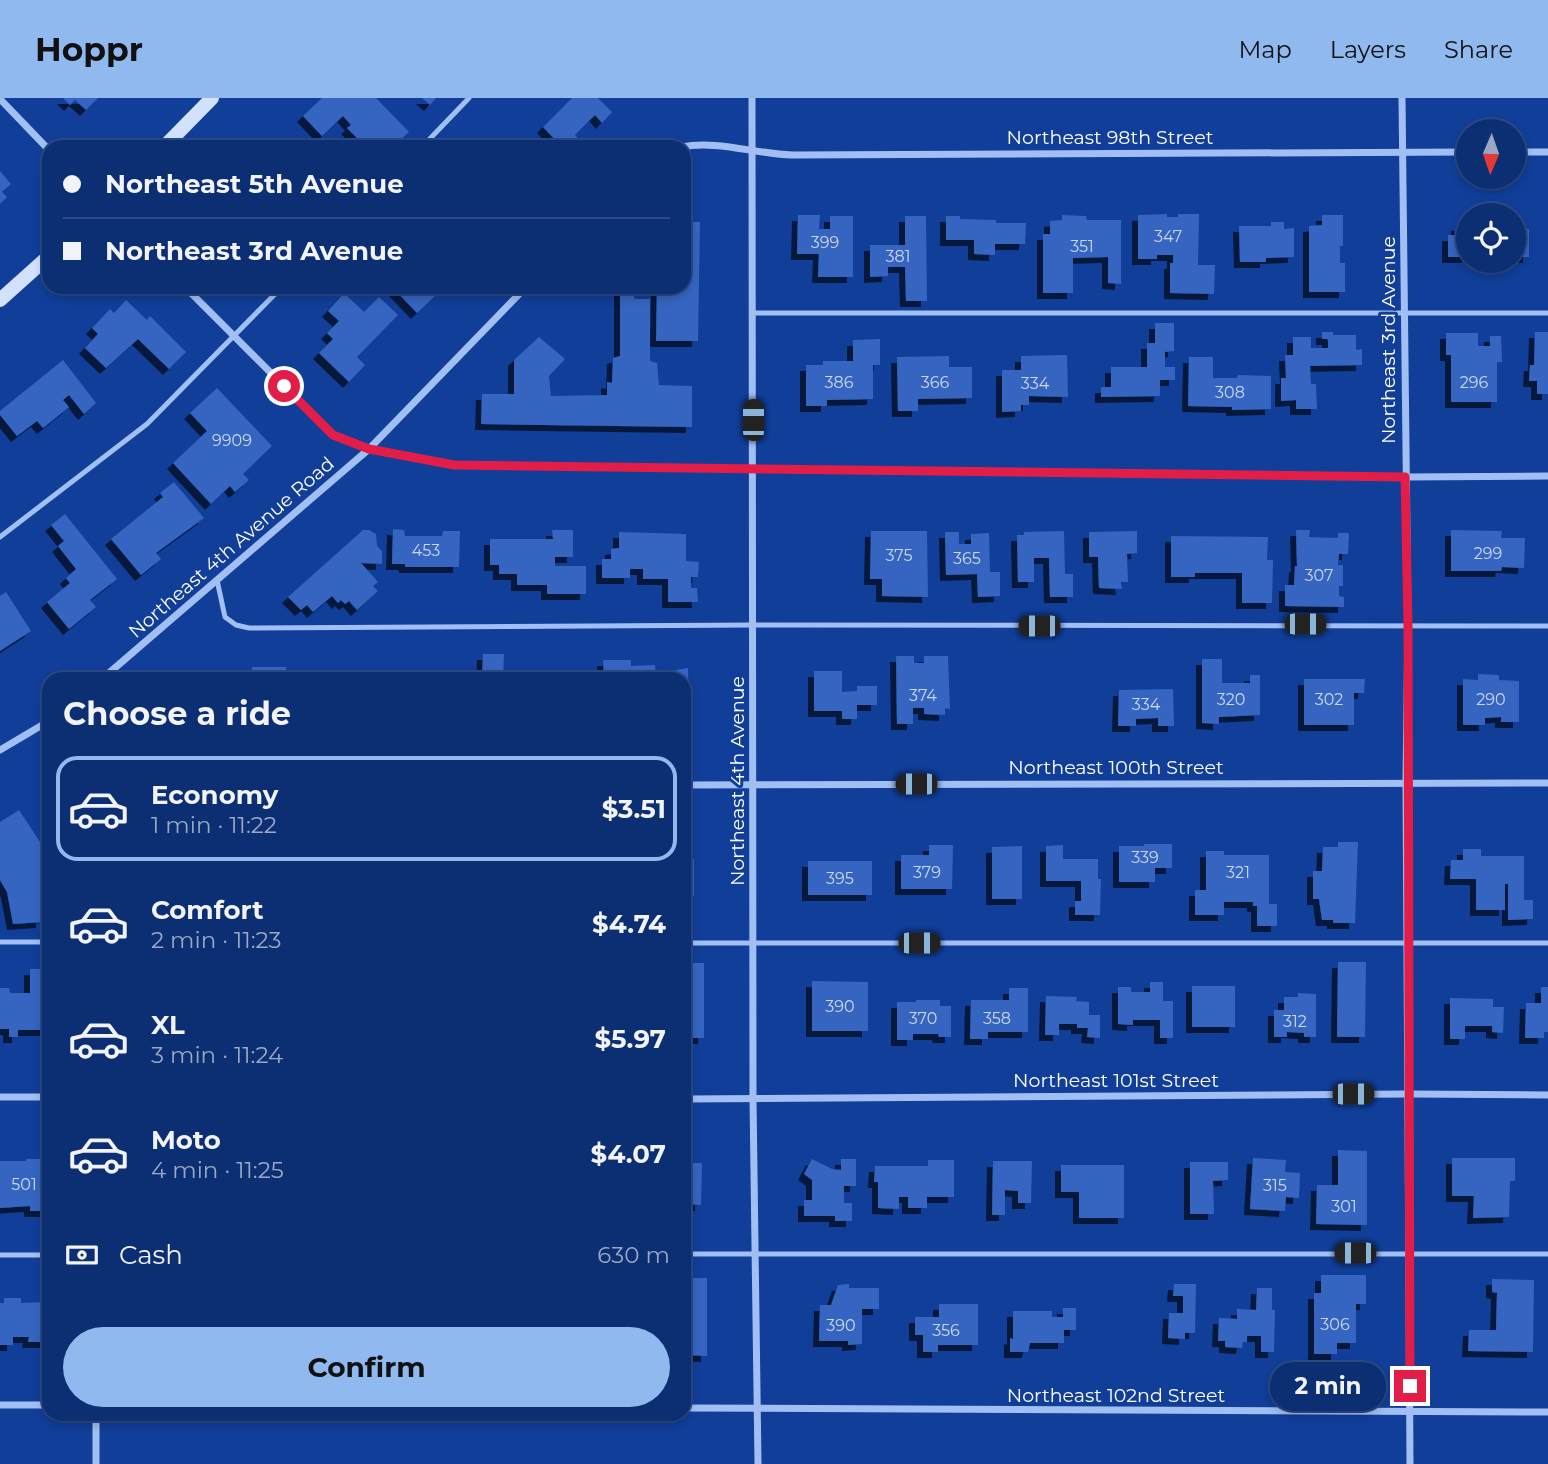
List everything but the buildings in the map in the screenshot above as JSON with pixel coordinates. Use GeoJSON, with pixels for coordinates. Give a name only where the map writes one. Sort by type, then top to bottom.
{"type":"FeatureCollection","features":[{"type":"Feature","properties":{"kind":"street"},"geometry":{"type":"LineString","coordinates":[[170,140],[212,98]]}},
{"type":"Feature","properties":{"kind":"street","name":"Northeast 4th Avenue"},"geometry":{"type":"LineString","coordinates":[[752,98],[752,1099],[758,1464]]}},
{"type":"Feature","properties":{"kind":"street","name":"Northeast 3rd Avenue"},"geometry":{"type":"LineString","coordinates":[[1402,98],[1408,624],[1406,782],[1410,1464]]}},
{"type":"Feature","properties":{"kind":"street"},"geometry":{"type":"LineString","coordinates":[[0,99],[42,143]]}},
{"type":"Feature","properties":{"kind":"street"},"geometry":{"type":"LineString","coordinates":[[691,147],[728,148],[752,152]]}},
{"type":"Feature","properties":{"kind":"street","name":"Northeast 98th Street"},"geometry":{"type":"LineString","coordinates":[[752,152],[806,155],[1456,152]]}},
{"type":"Feature","properties":{"kind":"street"},"geometry":{"type":"LineString","coordinates":[[1526,152],[1548,152]]}},
{"type":"Feature","properties":{"kind":"street"},"geometry":{"type":"LineString","coordinates":[[0,300],[42,262]]}},
{"type":"Feature","properties":{"kind":"street"},"geometry":{"type":"LineString","coordinates":[[192,294],[333,435],[369,449],[454,465],[1405,477],[1548,476]]}},
{"type":"Feature","properties":{"kind":"street","name":"Northeast 4th Avenue Road"},"geometry":{"type":"LineString","coordinates":[[110,672],[369,449],[519,294]]}},
{"type":"Feature","properties":{"kind":"street"},"geometry":{"type":"LineString","coordinates":[[0,750],[42,725]]}},
{"type":"Feature","properties":{"kind":"street","name":"Northeast 100th Street"},"geometry":{"type":"LineString","coordinates":[[691,785],[1548,783]]}},
{"type":"Feature","properties":{"kind":"street","name":"Northeast 101st Street"},"geometry":{"type":"LineString","coordinates":[[691,1099],[1548,1095]]}},
{"type":"Feature","properties":{"kind":"street"},"geometry":{"type":"LineString","coordinates":[[0,1097],[42,1097]]}},
{"type":"Feature","properties":{"kind":"street"},"geometry":{"type":"LineString","coordinates":[[0,1405],[42,1405]]}},
{"type":"Feature","properties":{"kind":"street","name":"Northeast 102nd Street"},"geometry":{"type":"LineString","coordinates":[[691,1408],[1548,1412]]}},
{"type":"Feature","properties":{"kind":"street"},"geometry":{"type":"LineString","coordinates":[[96,1421],[96,1464]]}},
{"type":"Feature","properties":{"kind":"lane"},"geometry":{"type":"LineString","coordinates":[[429,140],[469,98]]}},
{"type":"Feature","properties":{"kind":"lane"},"geometry":{"type":"LineString","coordinates":[[0,537],[147,424],[275,294]]}},
{"type":"Feature","properties":{"kind":"lane"},"geometry":{"type":"LineString","coordinates":[[752,313],[1548,313]]}},
{"type":"Feature","properties":{"kind":"lane"},"geometry":{"type":"LineString","coordinates":[[217,580],[225,617],[236,625],[250,628],[1548,625]]}},
{"type":"Feature","properties":{"kind":"lane"},"geometry":{"type":"LineString","coordinates":[[0,942],[42,942]]}},
{"type":"Feature","properties":{"kind":"lane"},"geometry":{"type":"LineString","coordinates":[[691,943],[1548,943]]}},
{"type":"Feature","properties":{"kind":"lane"},"geometry":{"type":"LineString","coordinates":[[691,1254],[1548,1254]]}},
{"type":"Feature","properties":{"kind":"lane"},"geometry":{"type":"LineString","coordinates":[[0,1255],[42,1255]]}},
{"type":"Feature","properties":{"kind":"route"},"geometry":{"type":"LineString","coordinates":[[284,386],[333,435],[369,449],[454,465],[1405,477],[1408,624],[1406,782],[1410,1386]]}}]}
